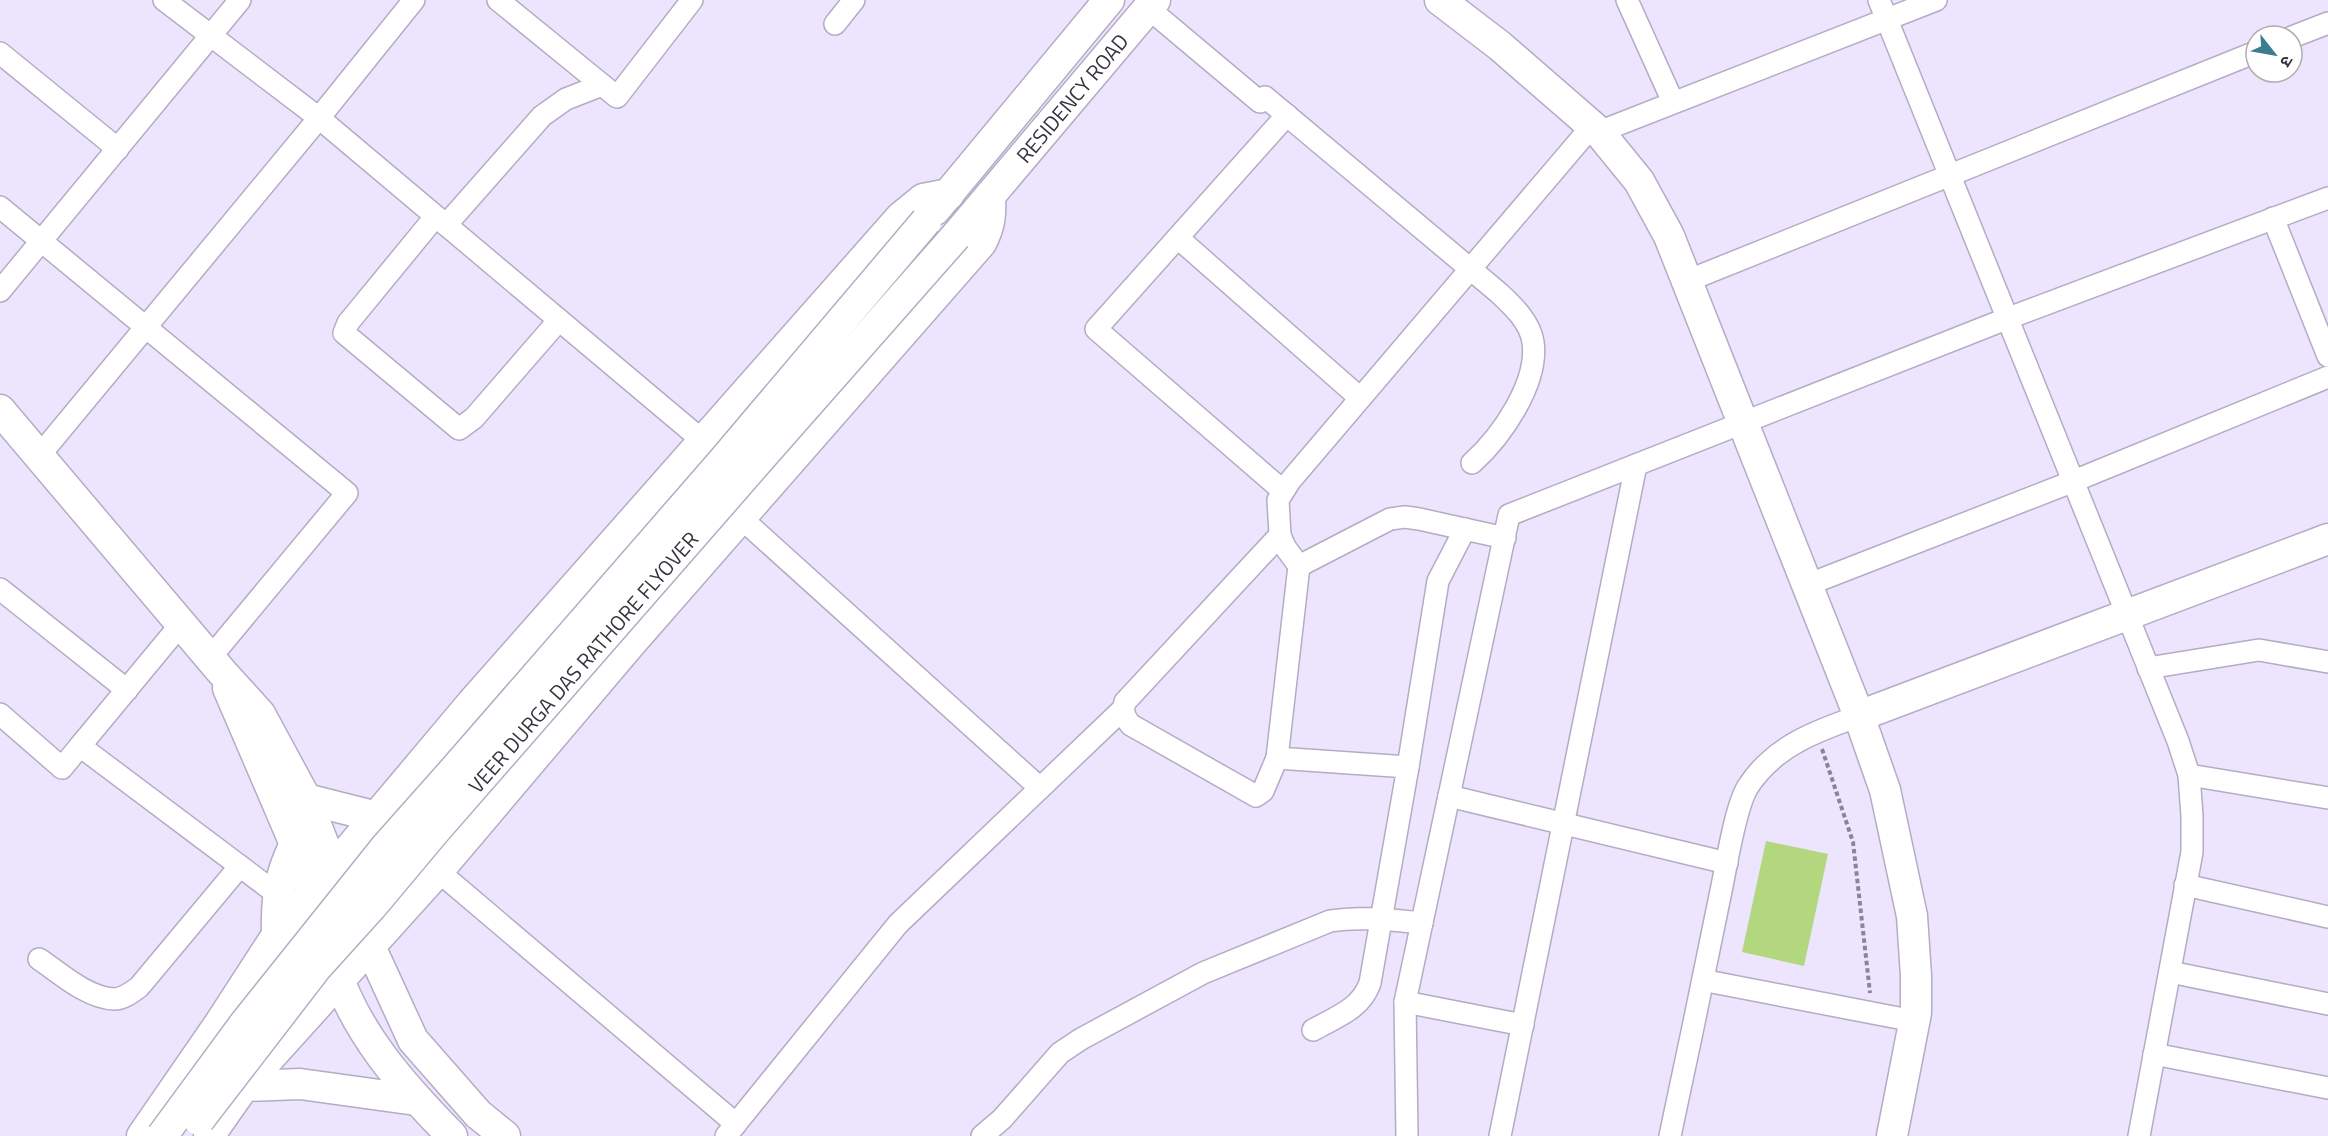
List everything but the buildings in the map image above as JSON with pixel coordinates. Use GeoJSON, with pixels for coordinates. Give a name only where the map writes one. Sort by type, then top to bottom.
{"type":"FeatureCollection","features":[{"type":"Feature","properties":{"kind":"street"},"geometry":{"type":"LineString","coordinates":[[164,0],[319,118],[703,441]]}},
{"type":"Feature","properties":{"kind":"street"},"geometry":{"type":"LineString","coordinates":[[0,291],[240,0]]}},
{"type":"Feature","properties":{"kind":"street"},"geometry":{"type":"LineString","coordinates":[[39,456],[414,0]]}},
{"type":"Feature","properties":{"kind":"street"},"geometry":{"type":"LineString","coordinates":[[498,0],[617,97],[685,3]]}},
{"type":"Feature","properties":{"kind":"street"},"geometry":{"type":"LineString","coordinates":[[835,24],[854,0]]}},
{"type":"Feature","properties":{"kind":"street","name":"RESIDENCY ROAD"},"geometry":{"type":"LineString","coordinates":[[949,194],[1109,0]]}},
{"type":"Feature","properties":{"kind":"street"},"geometry":{"type":"LineString","coordinates":[[1440,0],[1500,46],[1596,129],[1638,181],[1669,236],[1687,281],[1885,790],[1912,916],[1916,976],[1914,1020],[1892,1136]]}},
{"type":"Feature","properties":{"kind":"street"},"geometry":{"type":"LineString","coordinates":[[1627,0],[1673,102]]}},
{"type":"Feature","properties":{"kind":"street"},"geometry":{"type":"LineString","coordinates":[[1123,709],[1131,725],[1256,796],[1263,791],[1277,758],[1299,566],[1285,547],[1280,535],[1278,500],[1290,481],[1360,398],[1470,269],[1596,129],[1673,102],[1883,10],[1936,0]]}},
{"type":"Feature","properties":{"kind":"street"},"geometry":{"type":"LineString","coordinates":[[1151,4],[1260,102],[1265,97],[1287,115],[1499,293],[1520,315],[1530,334],[1533,353],[1531,368],[1508,421],[1498,436],[1472,463]]}},
{"type":"Feature","properties":{"kind":"street","name":"RESIDENCY ROAD"},"geometry":{"type":"LineString","coordinates":[[990,196],[1151,4]]}},
{"type":"Feature","properties":{"kind":"street"},"geometry":{"type":"LineString","coordinates":[[1883,10],[2006,319],[2128,614],[2189,775],[2192,852],[2139,1136]]}},
{"type":"Feature","properties":{"kind":"street"},"geometry":{"type":"LineString","coordinates":[[2304,33],[2328,23]]}},
{"type":"Feature","properties":{"kind":"street"},"geometry":{"type":"LineString","coordinates":[[0,53],[118,149]]}},
{"type":"Feature","properties":{"kind":"street"},"geometry":{"type":"LineString","coordinates":[[1687,281],[2244,57]]}},
{"type":"Feature","properties":{"kind":"street"},"geometry":{"type":"LineString","coordinates":[[559,320],[474,418],[459,429],[344,333],[348,323],[441,221],[542,116],[566,99],[602,85]]}},
{"type":"Feature","properties":{"kind":"street"},"geometry":{"type":"LineString","coordinates":[[1283,492],[1096,329],[1287,115]]}},
{"type":"Feature","properties":{"kind":"street"},"geometry":{"type":"LineString","coordinates":[[142,1136],[277,935],[377,818],[410,775],[901,217],[923,199],[949,194]]}},
{"type":"Feature","properties":{"kind":"street","name":"VEER DURGA DAS RATHORE FLYOVER"},"geometry":{"type":"LineString","coordinates":[[162,1136],[252,1014],[384,849],[706,480],[949,194]]}},
{"type":"Feature","properties":{"kind":"street"},"geometry":{"type":"LineString","coordinates":[[209,1136],[244,1086],[438,871],[631,643],[981,243],[989,228],[990,196]]}},
{"type":"Feature","properties":{"kind":"street","name":"VEER DURGA DAS RATHORE FLYOVER"},"geometry":{"type":"LineString","coordinates":[[187,1136],[316,968],[990,196]]}},
{"type":"Feature","properties":{"kind":"street"},"geometry":{"type":"LineString","coordinates":[[1407,1136],[1405,1002],[1509,515],[2006,319],[2328,198]]}},
{"type":"Feature","properties":{"kind":"street"},"geometry":{"type":"LineString","coordinates":[[0,207],[146,325],[346,493],[216,664]]}},
{"type":"Feature","properties":{"kind":"street"},"geometry":{"type":"LineString","coordinates":[[2273,218],[2328,356]]}},
{"type":"Feature","properties":{"kind":"street"},"geometry":{"type":"LineString","coordinates":[[1178,238],[1360,398]]}},
{"type":"Feature","properties":{"kind":"street"},"geometry":{"type":"LineString","coordinates":[[1807,585],[2074,481],[2328,376]]}},
{"type":"Feature","properties":{"kind":"street"},"geometry":{"type":"LineString","coordinates":[[0,410],[260,714],[306,799],[332,871],[370,946],[413,1040],[478,1114],[505,1136]]}},
{"type":"Feature","properties":{"kind":"street"},"geometry":{"type":"LineString","coordinates":[[1500,1136],[1636,465]]}},
{"type":"Feature","properties":{"kind":"street"},"geometry":{"type":"LineString","coordinates":[[741,518],[1040,788]]}},
{"type":"Feature","properties":{"kind":"street"},"geometry":{"type":"LineString","coordinates":[[1299,566],[1390,519],[1419,519],[1504,538]]}},
{"type":"Feature","properties":{"kind":"street"},"geometry":{"type":"LineString","coordinates":[[1313,1030],[1350,1010],[1366,995],[1370,983],[1438,581],[1465,529]]}},
{"type":"Feature","properties":{"kind":"street"},"geometry":{"type":"LineString","coordinates":[[438,871],[731,1130],[898,924],[1123,709],[1125,702],[1280,535]]}},
{"type":"Feature","properties":{"kind":"street"},"geometry":{"type":"LineString","coordinates":[[1670,1136],[1740,808],[1747,787],[1770,759],[1817,730],[2328,539]]}},
{"type":"Feature","properties":{"kind":"street"},"geometry":{"type":"LineString","coordinates":[[0,590],[127,690]]}},
{"type":"Feature","properties":{"kind":"street"},"geometry":{"type":"LineString","coordinates":[[0,714],[62,768],[181,624]]}},
{"type":"Feature","properties":{"kind":"street"},"geometry":{"type":"LineString","coordinates":[[2148,668],[2259,650],[2328,662]]}},
{"type":"Feature","properties":{"kind":"street"},"geometry":{"type":"LineString","coordinates":[[216,664],[296,844],[339,980],[354,1015],[384,1061],[416,1100],[452,1136]]}},
{"type":"Feature","properties":{"kind":"street"},"geometry":{"type":"LineString","coordinates":[[80,746],[277,894]]}},
{"type":"Feature","properties":{"kind":"street"},"geometry":{"type":"LineString","coordinates":[[1277,758],[1408,767]]}},
{"type":"Feature","properties":{"kind":"street"},"geometry":{"type":"LineString","coordinates":[[2189,775],[2328,798]]}},
{"type":"Feature","properties":{"kind":"street"},"geometry":{"type":"LineString","coordinates":[[1449,796],[1727,863]]}},
{"type":"Feature","properties":{"kind":"street"},"geometry":{"type":"LineString","coordinates":[[306,799],[377,818]]}},
{"type":"Feature","properties":{"kind":"street"},"geometry":{"type":"LineString","coordinates":[[277,935],[277,894],[285,864],[296,844]]}},
{"type":"Feature","properties":{"kind":"street"},"geometry":{"type":"LineString","coordinates":[[39,959],[95,994],[114,999],[128,995],[139,987],[240,866]]}},
{"type":"Feature","properties":{"kind":"street"},"geometry":{"type":"LineString","coordinates":[[2185,885],[2328,916]]}},
{"type":"Feature","properties":{"kind":"street"},"geometry":{"type":"LineString","coordinates":[[982,1136],[1002,1119],[1060,1053],[1203,973],[1330,921],[1380,919],[1422,923]]}},
{"type":"Feature","properties":{"kind":"street"},"geometry":{"type":"LineString","coordinates":[[2170,972],[2328,1004]]}},
{"type":"Feature","properties":{"kind":"street"},"geometry":{"type":"LineString","coordinates":[[1712,982],[1914,1020]]}},
{"type":"Feature","properties":{"kind":"street"},"geometry":{"type":"LineString","coordinates":[[1405,1002],[1523,1024]]}},
{"type":"Feature","properties":{"kind":"street"},"geometry":{"type":"LineString","coordinates":[[204,1045],[244,1086],[300,1084],[416,1100]]}},
{"type":"Feature","properties":{"kind":"street"},"geometry":{"type":"LineString","coordinates":[[2154,1054],[2328,1088]]}},
{"type":"Feature","properties":{"kind":"path"},"geometry":{"type":"LineString","coordinates":[[1817,747],[1823,750],[1827,760],[1853,842],[1870,996],[1865,1011]]}},
{"type":"Feature","properties":{"kind":"green space"},"geometry":{"type":"Polygon","coordinates":[[[1766,841],[1828,854],[1804,966],[1742,952],[1766,841]]]}}]}
